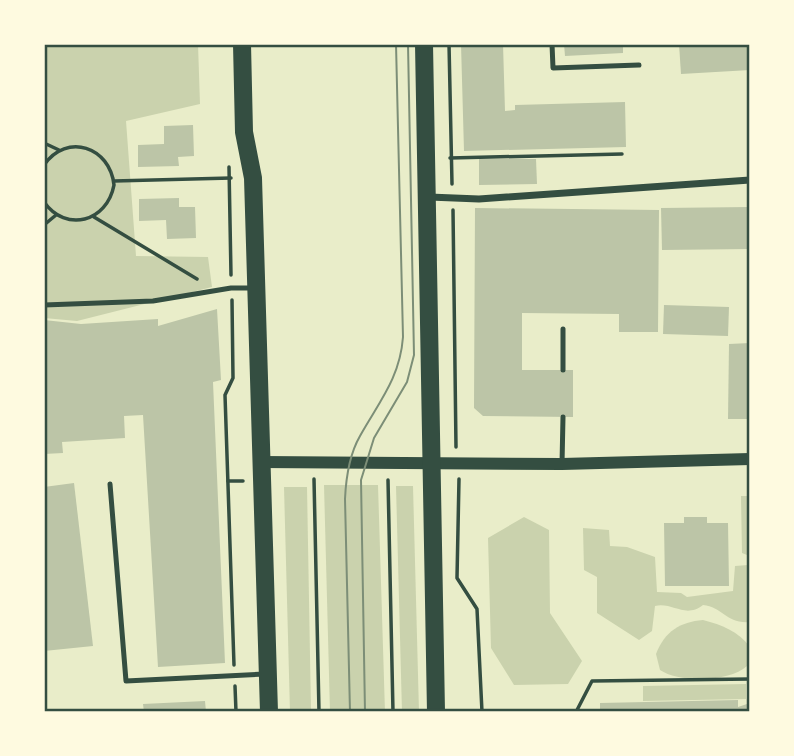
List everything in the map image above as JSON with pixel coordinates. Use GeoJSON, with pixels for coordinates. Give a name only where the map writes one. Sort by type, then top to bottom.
{"type":"FeatureCollection","features":[{"type":"Feature","properties":{"kind":"main road"},"geometry":{"type":"LineString","coordinates":[[242,44],[244,132],[253,178],[269,712]]}},
{"type":"Feature","properties":{"kind":"main road"},"geometry":{"type":"LineString","coordinates":[[424,44],[436,712]]}},
{"type":"Feature","properties":{"kind":"street"},"geometry":{"type":"LineString","coordinates":[[428,197],[453,198],[750,180]]}},
{"type":"Feature","properties":{"kind":"street"},"geometry":{"type":"LineString","coordinates":[[261,462],[433,469],[456,463],[562,464],[750,459]]}},
{"type":"Feature","properties":{"kind":"lane"},"geometry":{"type":"LineString","coordinates":[[552,44],[553,68],[639,65]]}},
{"type":"Feature","properties":{"kind":"lane"},"geometry":{"type":"LineString","coordinates":[[44,305],[153,301],[231,288],[256,288]]}},
{"type":"Feature","properties":{"kind":"lane"},"geometry":{"type":"LineString","coordinates":[[563,329],[563,370]]}},
{"type":"Feature","properties":{"kind":"lane"},"geometry":{"type":"LineString","coordinates":[[562,464],[563,416]]}},
{"type":"Feature","properties":{"kind":"lane"},"geometry":{"type":"LineString","coordinates":[[110,484],[126,681],[267,674]]}},
{"type":"Feature","properties":{"kind":"path"},"geometry":{"type":"LineString","coordinates":[[449,44],[456,463],[459,477],[457,578],[477,609],[482,712]]}},
{"type":"Feature","properties":{"kind":"path"},"geometry":{"type":"LineString","coordinates":[[44,143],[59,150]]}},
{"type":"Feature","properties":{"kind":"path"},"geometry":{"type":"LineString","coordinates":[[44,165],[59,150],[78,146],[96,152],[110,166],[114,181],[108,204],[94,217],[75,221],[56,215],[44,202]]}},
{"type":"Feature","properties":{"kind":"path"},"geometry":{"type":"LineString","coordinates":[[427,157],[622,154]]}},
{"type":"Feature","properties":{"kind":"path"},"geometry":{"type":"LineString","coordinates":[[229,165],[233,378],[225,395],[236,712]]}},
{"type":"Feature","properties":{"kind":"path"},"geometry":{"type":"LineString","coordinates":[[114,181],[253,178]]}},
{"type":"Feature","properties":{"kind":"path"},"geometry":{"type":"LineString","coordinates":[[44,225],[56,215]]}},
{"type":"Feature","properties":{"kind":"path"},"geometry":{"type":"LineString","coordinates":[[94,217],[216,290]]}},
{"type":"Feature","properties":{"kind":"path"},"geometry":{"type":"LineString","coordinates":[[388,478],[393,712]]}},
{"type":"Feature","properties":{"kind":"path"},"geometry":{"type":"LineString","coordinates":[[314,479],[319,712]]}},
{"type":"Feature","properties":{"kind":"path"},"geometry":{"type":"LineString","coordinates":[[576,712],[592,681],[750,679]]}},
{"type":"Feature","properties":{"kind":"green space"},"geometry":{"type":"Polygon","coordinates":[[[44,44],[198,44],[200,104],[126,121],[136,256],[208,257],[212,287],[77,321],[44,318],[44,44]]]}},
{"type":"Feature","properties":{"kind":"green space"},"geometry":{"type":"Polygon","coordinates":[[[324,485],[378,485],[385,712],[330,712],[324,485]]]}},
{"type":"Feature","properties":{"kind":"green space"},"geometry":{"type":"Polygon","coordinates":[[[396,486],[413,486],[419,712],[402,712],[396,486]]]}},
{"type":"Feature","properties":{"kind":"green space"},"geometry":{"type":"Polygon","coordinates":[[[284,487],[307,487],[311,712],[290,712],[284,487]]]}},
{"type":"Feature","properties":{"kind":"green space"},"geometry":{"type":"Polygon","coordinates":[[[741,496],[750,496],[750,622],[730,618],[710,606],[685,610],[661,605],[655,606],[652,631],[639,640],[597,613],[597,577],[584,570],[583,528],[609,530],[610,546],[627,547],[655,557],[657,592],[681,593],[687,597],[733,591],[735,566],[748,565],[747,555],[742,553],[741,496]]]}},
{"type":"Feature","properties":{"kind":"green space"},"geometry":{"type":"Polygon","coordinates":[[[524,517],[549,530],[550,613],[582,661],[568,684],[514,685],[491,648],[488,538],[524,517]]]}},
{"type":"Feature","properties":{"kind":"green space"},"geometry":{"type":"Polygon","coordinates":[[[703,620],[729,629],[745,641],[750,647],[747,666],[729,675],[704,679],[679,677],[660,670],[656,654],[664,639],[680,626],[703,620]]]}},
{"type":"Feature","properties":{"kind":"green space"},"geometry":{"type":"Polygon","coordinates":[[[746,684],[746,699],[643,701],[643,686],[746,684]]]}},
{"type":"Feature","properties":{"kind":"building"},"geometry":{"type":"Polygon","coordinates":[[[461,44],[503,44],[505,111],[515,110],[515,105],[625,102],[626,147],[464,151],[461,44]]]}},
{"type":"Feature","properties":{"kind":"building"},"geometry":{"type":"Polygon","coordinates":[[[564,44],[623,44],[623,53],[565,56],[564,44]]]}},
{"type":"Feature","properties":{"kind":"building"},"geometry":{"type":"Polygon","coordinates":[[[679,44],[750,44],[750,70],[681,74],[679,44]]]}},
{"type":"Feature","properties":{"kind":"building"},"geometry":{"type":"Polygon","coordinates":[[[193,125],[194,156],[178,157],[179,166],[138,167],[138,145],[164,144],[164,126],[193,125]]]}},
{"type":"Feature","properties":{"kind":"building"},"geometry":{"type":"Polygon","coordinates":[[[479,159],[536,159],[537,184],[479,185],[479,159]]]}},
{"type":"Feature","properties":{"kind":"building"},"geometry":{"type":"Polygon","coordinates":[[[179,198],[179,207],[195,207],[196,238],[167,239],[166,220],[139,221],[139,199],[179,198]]]}},
{"type":"Feature","properties":{"kind":"building"},"geometry":{"type":"Polygon","coordinates":[[[750,207],[750,249],[662,250],[661,208],[750,207]]]}},
{"type":"Feature","properties":{"kind":"building"},"geometry":{"type":"Polygon","coordinates":[[[475,208],[659,210],[658,332],[619,332],[619,314],[522,313],[522,370],[573,370],[573,417],[483,416],[474,408],[475,208]]]}},
{"type":"Feature","properties":{"kind":"building"},"geometry":{"type":"Polygon","coordinates":[[[664,305],[729,307],[728,336],[663,334],[664,305]]]}},
{"type":"Feature","properties":{"kind":"building"},"geometry":{"type":"Polygon","coordinates":[[[217,309],[221,380],[213,382],[225,663],[158,667],[143,415],[124,416],[125,438],[62,442],[63,453],[44,454],[44,320],[81,324],[158,319],[158,326],[217,309]]]}},
{"type":"Feature","properties":{"kind":"building"},"geometry":{"type":"Polygon","coordinates":[[[750,343],[750,419],[728,419],[729,344],[750,343]]]}},
{"type":"Feature","properties":{"kind":"building"},"geometry":{"type":"Polygon","coordinates":[[[74,483],[93,646],[44,651],[44,487],[74,483]]]}},
{"type":"Feature","properties":{"kind":"building"},"geometry":{"type":"Polygon","coordinates":[[[684,517],[707,517],[707,523],[728,523],[729,586],[665,586],[664,523],[684,523],[684,517]]]}},
{"type":"Feature","properties":{"kind":"building"},"geometry":{"type":"Polygon","coordinates":[[[738,700],[738,707],[750,703],[750,712],[600,712],[600,703],[738,700]]]}},
{"type":"Feature","properties":{"kind":"building"},"geometry":{"type":"Polygon","coordinates":[[[205,701],[206,712],[144,712],[143,704],[205,701]]]}},
{"type":"Feature","properties":{"kind":"tram line"},"geometry":{"type":"LineString","coordinates":[[350,712],[345,499],[347,474],[356,443],[398,365],[403,337],[396,44]]}},
{"type":"Feature","properties":{"kind":"tram line"},"geometry":{"type":"LineString","coordinates":[[365,712],[361,480],[374,438],[407,382],[414,355],[408,44]]}}]}
